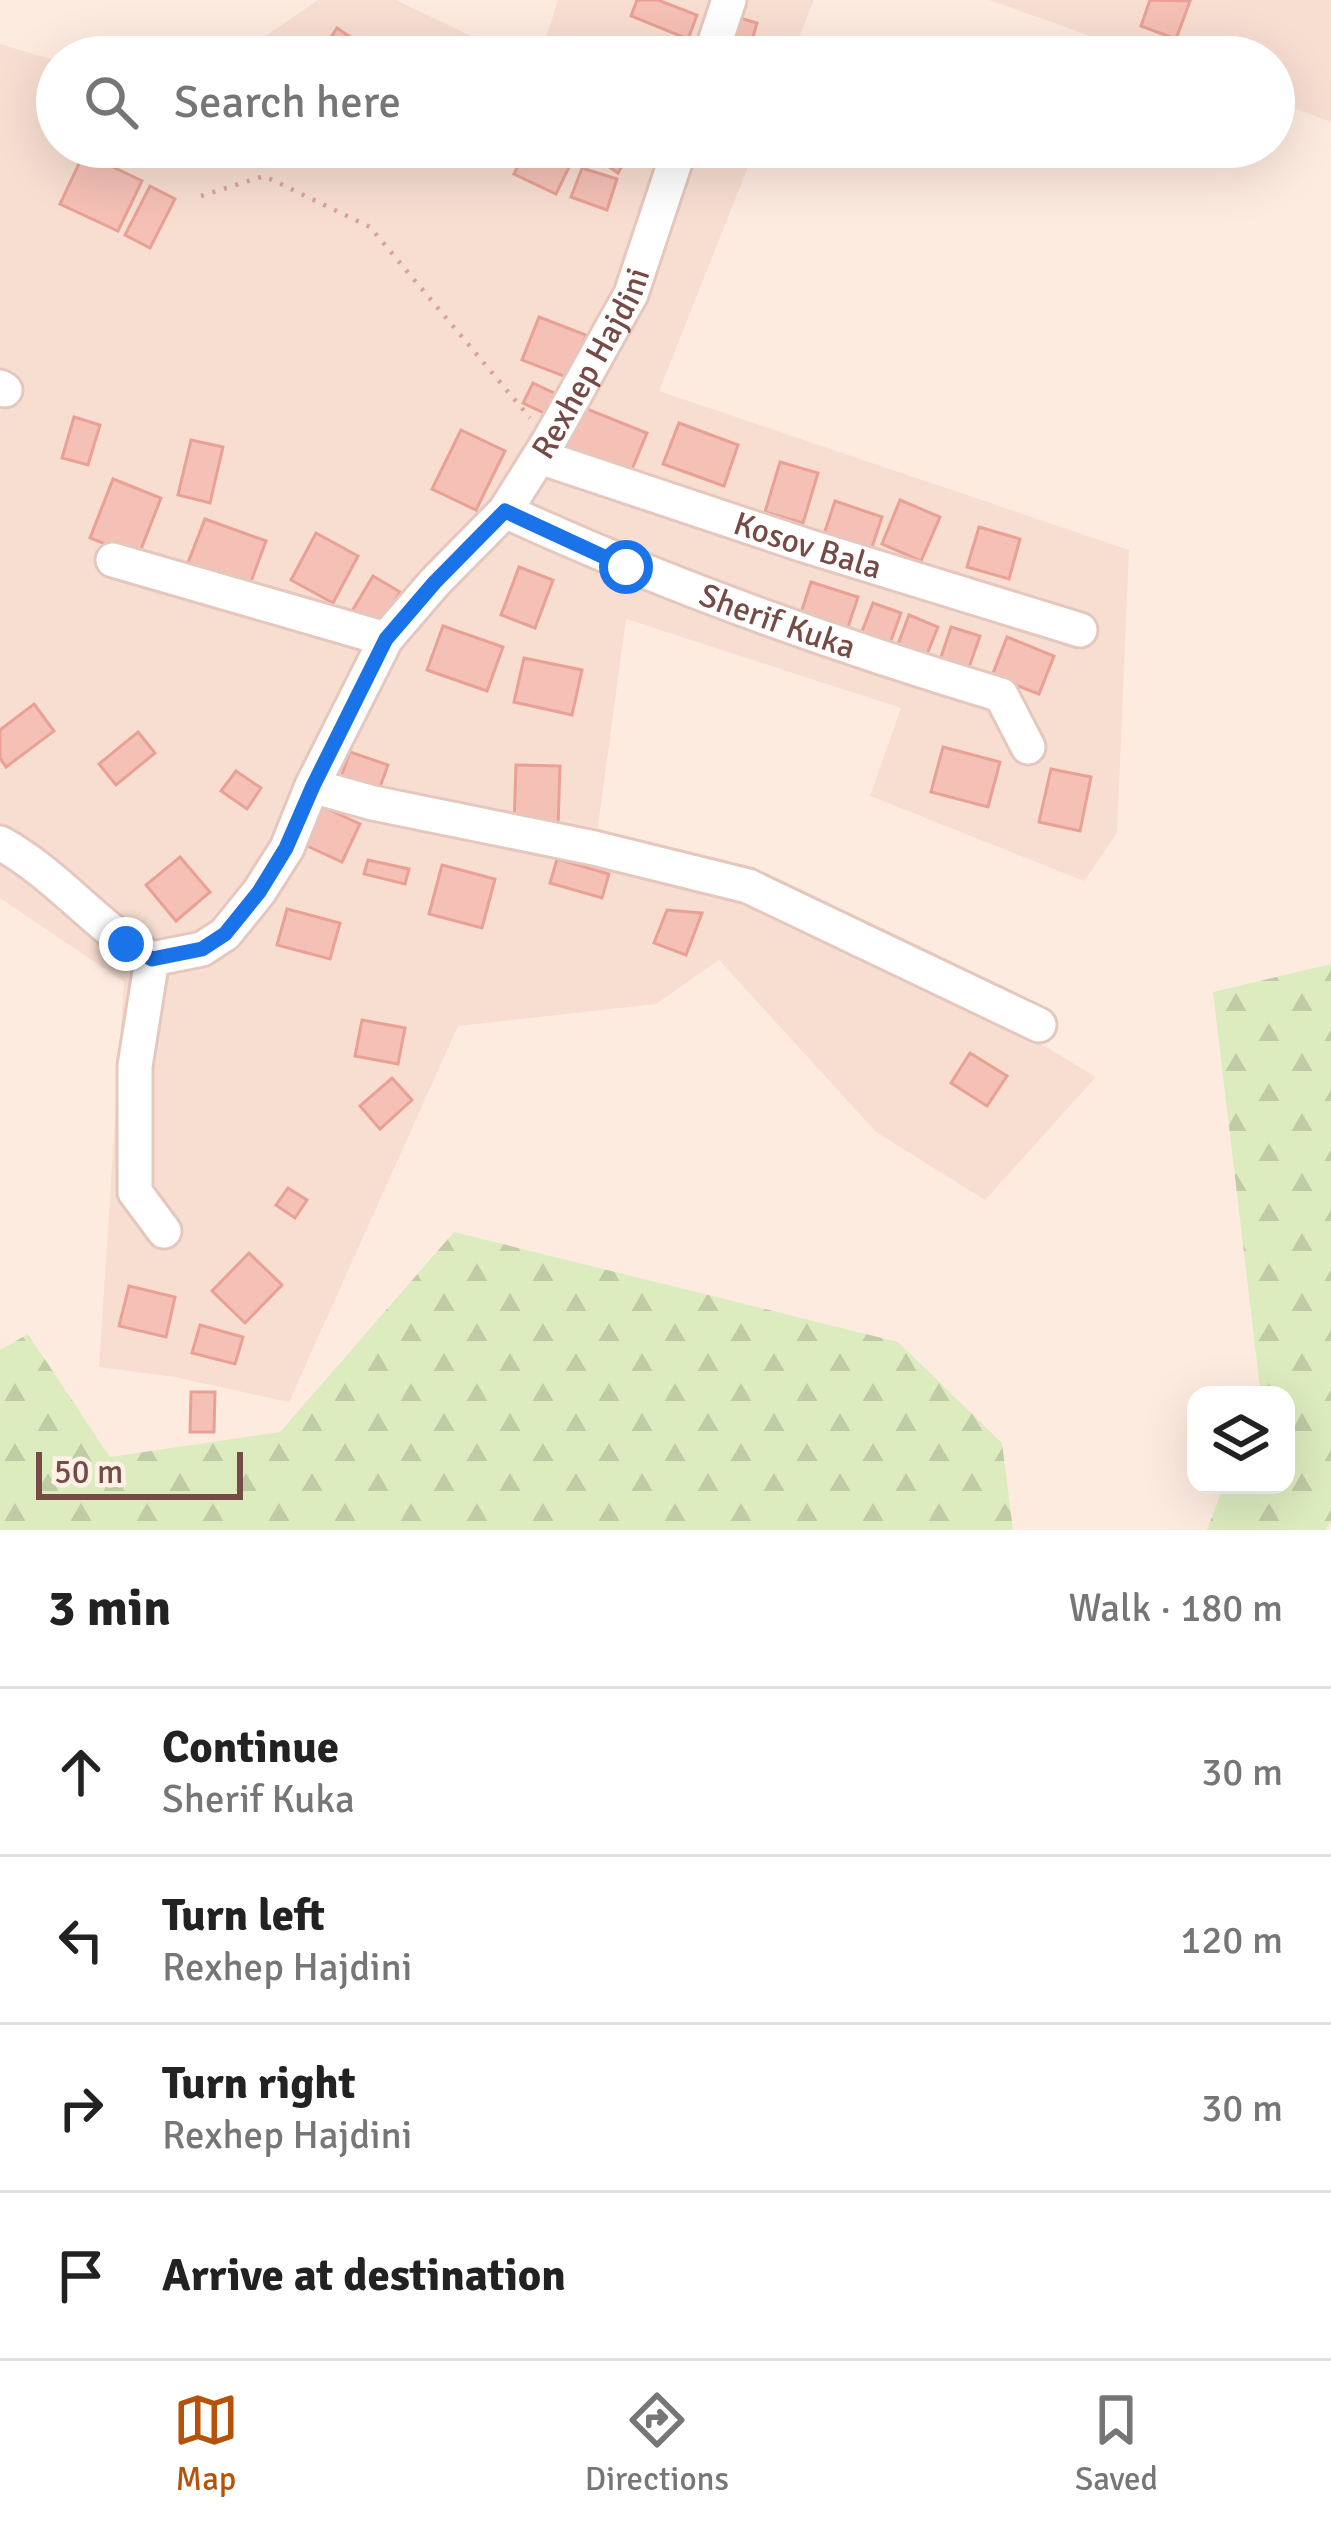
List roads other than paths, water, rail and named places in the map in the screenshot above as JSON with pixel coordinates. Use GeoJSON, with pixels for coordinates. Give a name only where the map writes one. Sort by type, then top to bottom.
{"type":"FeatureCollection","features":[{"type":"Feature","properties":{"kind":"street"},"geometry":{"type":"LineString","coordinates":[[717,36],[729,0]]}},
{"type":"Feature","properties":{"kind":"street","name":"Rexhep Hajdini"},"geometry":{"type":"LineString","coordinates":[[152,959],[202,949],[225,934],[259,892],[286,848],[386,639],[505,511],[544,449],[631,294],[673,168]]}},
{"type":"Feature","properties":{"kind":"street","name":"Kosov Bala"},"geometry":{"type":"LineString","coordinates":[[544,449],[804,545],[1080,630]]}},
{"type":"Feature","properties":{"kind":"street","name":"Sherif Kuka"},"geometry":{"type":"LineString","coordinates":[[505,511],[626,567],[862,653],[1001,695],[1028,747]]}},
{"type":"Feature","properties":{"kind":"street"},"geometry":{"type":"LineString","coordinates":[[113,560],[386,639]]}},
{"type":"Feature","properties":{"kind":"street"},"geometry":{"type":"LineString","coordinates":[[313,786],[748,886],[1039,1024]]}},
{"type":"Feature","properties":{"kind":"street"},"geometry":{"type":"LineString","coordinates":[[0,843],[72,895],[126,944],[152,959],[135,1066],[135,1192],[164,1231]]}}]}
